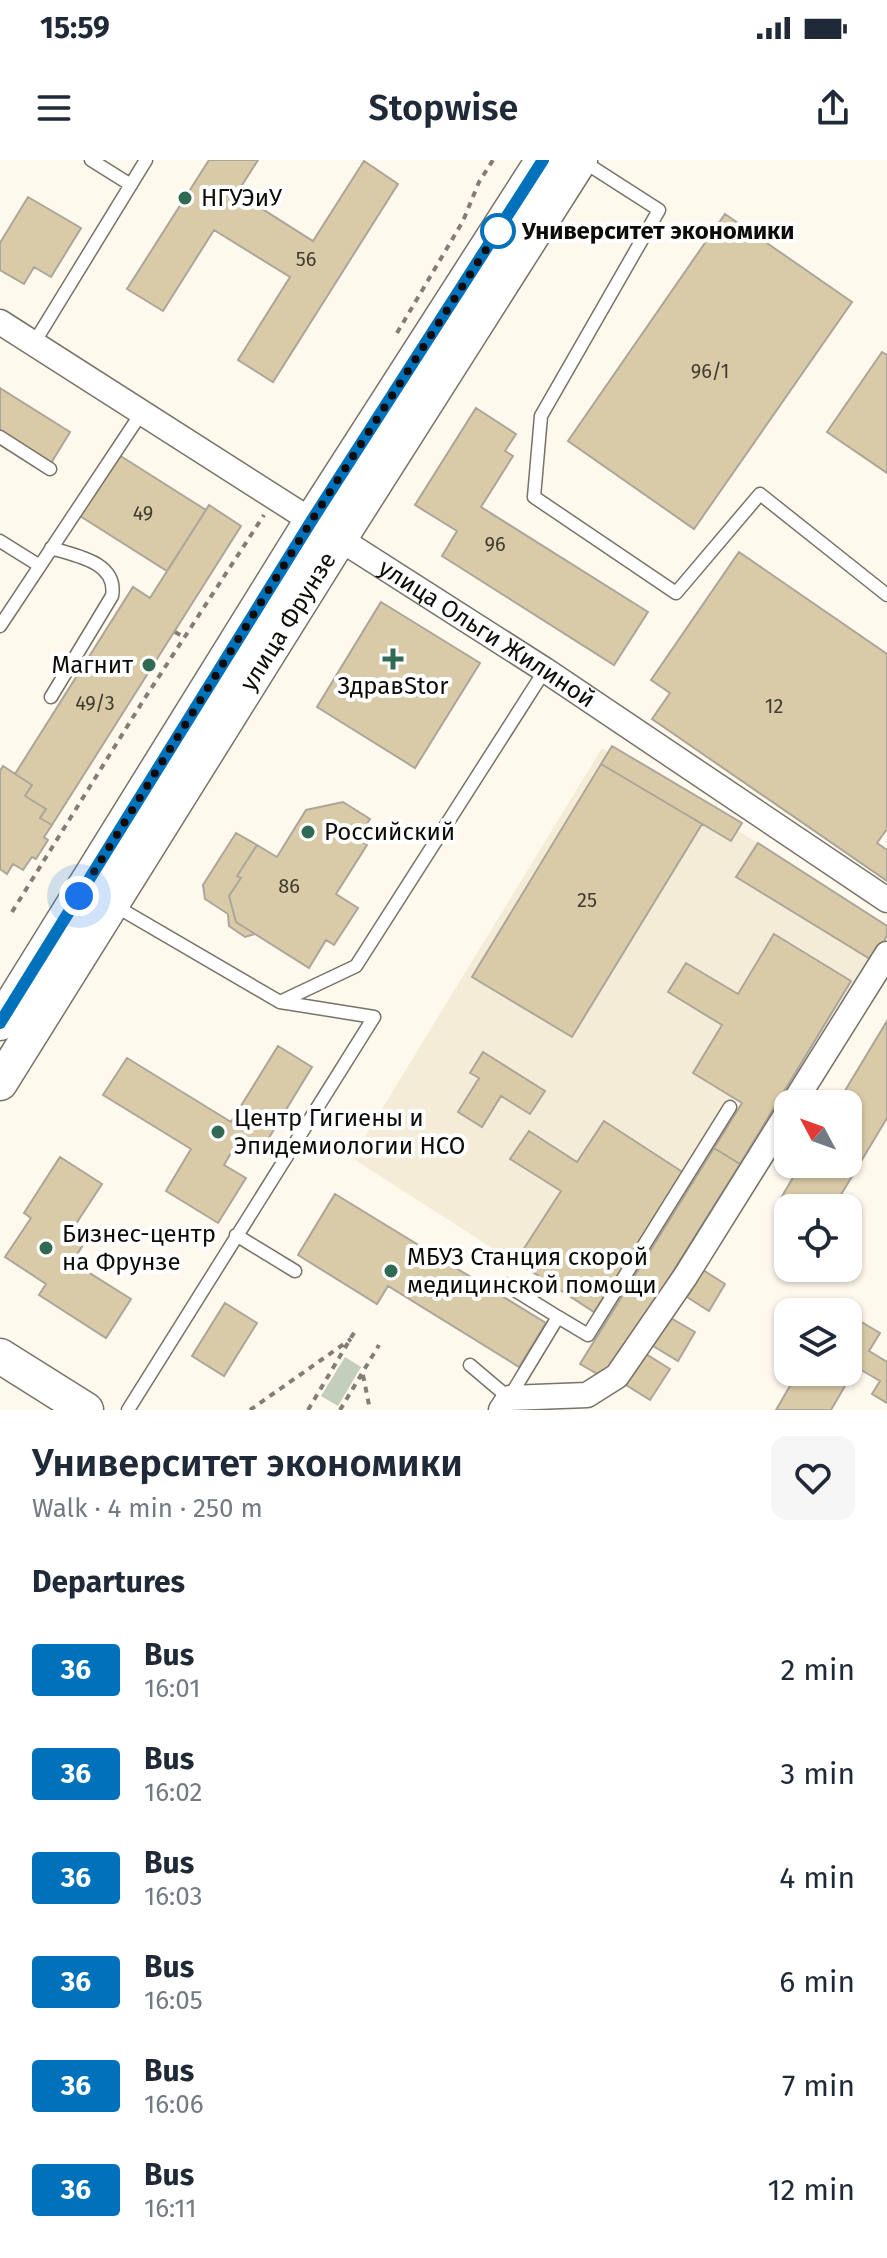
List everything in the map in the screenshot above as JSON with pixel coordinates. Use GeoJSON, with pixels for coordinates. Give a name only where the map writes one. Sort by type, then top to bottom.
{"type":"FeatureCollection","features":[{"type":"Feature","properties":{"kind":"main road","name":"улица Фрунзе"},"geometry":{"type":"LineString","coordinates":[[0,1083],[112,904],[326,529],[543,160]]}},
{"type":"Feature","properties":{"kind":"main road","name":"улица Фрунзе"},"geometry":{"type":"LineString","coordinates":[[4,1007],[326,529],[581,160]]}},
{"type":"Feature","properties":{"kind":"main road"},"geometry":{"type":"LineString","coordinates":[[0,1356],[86,1410]]}},
{"type":"Feature","properties":{"kind":"street","name":"улица Ольги Жилиной"},"geometry":{"type":"LineString","coordinates":[[0,322],[545,670],[887,900]]}},
{"type":"Feature","properties":{"kind":"street"},"geometry":{"type":"LineString","coordinates":[[802,1090],[887,954]]}},
{"type":"Feature","properties":{"kind":"street"},"geometry":{"type":"LineString","coordinates":[[505,1404],[587,1395],[617,1376],[685,1277],[774,1134]]}},
{"type":"Feature","properties":{"kind":"lane"},"geometry":{"type":"LineString","coordinates":[[91,160],[131,185]]}},
{"type":"Feature","properties":{"kind":"lane"},"geometry":{"type":"LineString","coordinates":[[34,343],[146,160]]}},
{"type":"Feature","properties":{"kind":"lane"},"geometry":{"type":"LineString","coordinates":[[581,160],[659,210],[541,416],[534,497],[676,593],[760,494],[887,595]]}},
{"type":"Feature","properties":{"kind":"lane"},"geometry":{"type":"LineString","coordinates":[[0,626],[142,412]]}},
{"type":"Feature","properties":{"kind":"lane"},"geometry":{"type":"LineString","coordinates":[[0,437],[50,469]]}},
{"type":"Feature","properties":{"kind":"lane"},"geometry":{"type":"LineString","coordinates":[[0,541],[40,566]]}},
{"type":"Feature","properties":{"kind":"lane"},"geometry":{"type":"LineString","coordinates":[[51,548],[94,562],[109,572],[114,585],[112,596],[51,697]]}},
{"type":"Feature","properties":{"kind":"lane"},"geometry":{"type":"LineString","coordinates":[[280,1002],[356,966],[545,670]]}},
{"type":"Feature","properties":{"kind":"lane"},"geometry":{"type":"LineString","coordinates":[[112,904],[280,1002],[374,1017],[128,1410]]}},
{"type":"Feature","properties":{"kind":"lane"},"geometry":{"type":"LineString","coordinates":[[505,1284],[588,1335],[730,1107]]}},
{"type":"Feature","properties":{"kind":"lane"},"geometry":{"type":"LineString","coordinates":[[236,1235],[295,1271]]}},
{"type":"Feature","properties":{"kind":"lane"},"geometry":{"type":"LineString","coordinates":[[470,1365],[505,1404],[558,1317]]}},
{"type":"Feature","properties":{"kind":"path"},"geometry":{"type":"LineString","coordinates":[[392,341],[463,221],[479,182],[493,160]]}},
{"type":"Feature","properties":{"kind":"path"},"geometry":{"type":"LineString","coordinates":[[12,912],[274,499]]}},
{"type":"Feature","properties":{"kind":"path"},"geometry":{"type":"LineString","coordinates":[[175,632],[184,637]]}},
{"type":"Feature","properties":{"kind":"path"},"geometry":{"type":"LineString","coordinates":[[308,1410],[355,1331]]}},
{"type":"Feature","properties":{"kind":"path"},"geometry":{"type":"LineString","coordinates":[[250,1410],[351,1339]]}},
{"type":"Feature","properties":{"kind":"path"},"geometry":{"type":"LineString","coordinates":[[340,1410],[379,1345]]}},
{"type":"Feature","properties":{"kind":"path"},"geometry":{"type":"LineString","coordinates":[[363,1372],[370,1410]]}},
{"type":"Feature","properties":{"kind":"shaded area"},"geometry":{"type":"Polygon","coordinates":[[[602,748],[758,843],[737,876],[875,962],[795,1090],[774,1090],[774,1123],[733,1099],[595,1314],[352,1158],[602,748]]]}},
{"type":"Feature","properties":{"kind":"green space"},"geometry":{"type":"Polygon","coordinates":[[[345,1357],[361,1367],[338,1406],[321,1396],[345,1357]]]}},
{"type":"Feature","properties":{"kind":"building"},"geometry":{"type":"Polygon","coordinates":[[[209,160],[258,160],[237,193],[313,241],[364,161],[398,184],[273,382],[238,360],[290,277],[214,230],[163,311],[127,289],[209,160]]]}},
{"type":"Feature","properties":{"kind":"building"},"geometry":{"type":"Polygon","coordinates":[[[28,197],[81,228],[51,277],[34,267],[24,284],[0,270],[0,243],[28,197]]]}},
{"type":"Feature","properties":{"kind":"building"},"geometry":{"type":"Polygon","coordinates":[[[725,214],[852,302],[694,529],[568,441],[725,214]]]}},
{"type":"Feature","properties":{"kind":"building"},"geometry":{"type":"Polygon","coordinates":[[[882,352],[887,355],[887,473],[827,432],[882,352]]]}},
{"type":"Feature","properties":{"kind":"building"},"geometry":{"type":"Polygon","coordinates":[[[0,388],[70,432],[48,468],[0,438],[0,388]]]}},
{"type":"Feature","properties":{"kind":"building"},"geometry":{"type":"Polygon","coordinates":[[[476,408],[516,434],[505,451],[513,456],[481,507],[648,612],[614,665],[442,556],[457,531],[415,505],[476,408]]]}},
{"type":"Feature","properties":{"kind":"building"},"geometry":{"type":"Polygon","coordinates":[[[119,455],[206,510],[167,571],[80,516],[119,455]]]}},
{"type":"Feature","properties":{"kind":"building"},"geometry":{"type":"Polygon","coordinates":[[[209,505],[241,526],[52,825],[40,818],[46,809],[25,796],[32,785],[15,774],[133,587],[150,598],[209,505]]]}},
{"type":"Feature","properties":{"kind":"building"},"geometry":{"type":"Polygon","coordinates":[[[739,552],[887,654],[887,829],[877,843],[887,850],[887,881],[652,719],[670,693],[651,680],[739,552]]]}},
{"type":"Feature","properties":{"kind":"building"},"geometry":{"type":"Polygon","coordinates":[[[381,602],[480,663],[415,768],[317,707],[381,602]]]}},
{"type":"Feature","properties":{"kind":"building"},"geometry":{"type":"Polygon","coordinates":[[[612,746],[742,823],[731,841],[601,764],[612,746]]]}},
{"type":"Feature","properties":{"kind":"building"},"geometry":{"type":"Polygon","coordinates":[[[601,764],[702,824],[572,1037],[472,977],[601,764]]]}},
{"type":"Feature","properties":{"kind":"building"},"geometry":{"type":"Polygon","coordinates":[[[3,766],[32,785],[25,796],[46,809],[40,818],[52,825],[44,837],[48,840],[36,859],[32,857],[23,870],[13,864],[7,874],[0,869],[0,771],[3,766]]]}},
{"type":"Feature","properties":{"kind":"building"},"geometry":{"type":"Polygon","coordinates":[[[343,802],[370,819],[357,838],[367,845],[336,894],[358,908],[334,945],[326,940],[309,968],[236,922],[229,896],[241,878],[237,876],[257,845],[277,857],[306,810],[343,802]]]}},
{"type":"Feature","properties":{"kind":"building"},"geometry":{"type":"Polygon","coordinates":[[[236,833],[257,845],[237,876],[241,878],[229,896],[236,922],[255,934],[245,937],[229,926],[228,914],[205,899],[203,885],[236,833]]]}},
{"type":"Feature","properties":{"kind":"building"},"geometry":{"type":"Polygon","coordinates":[[[758,843],[887,926],[887,935],[875,962],[736,877],[758,843]]]}},
{"type":"Feature","properties":{"kind":"building"},"geometry":{"type":"Polygon","coordinates":[[[774,934],[851,981],[785,1090],[774,1090],[774,1108],[740,1164],[714,1148],[742,1103],[693,1073],[722,1025],[668,992],[686,963],[738,994],[774,934]]]}},
{"type":"Feature","properties":{"kind":"building"},"geometry":{"type":"Polygon","coordinates":[[[887,1021],[887,1118],[862,1160],[862,1090],[845,1090],[887,1021]]]}},
{"type":"Feature","properties":{"kind":"building","name":"Центр Гигиены и Эпидемиологии НСО"},"geometry":{"type":"Polygon","coordinates":[[[278,1046],[312,1067],[259,1154],[238,1141],[224,1165],[246,1178],[218,1223],[166,1191],[191,1149],[103,1095],[127,1058],[231,1122],[278,1046]]]}},
{"type":"Feature","properties":{"kind":"building"},"geometry":{"type":"Polygon","coordinates":[[[483,1052],[545,1091],[530,1114],[501,1096],[482,1127],[458,1112],[479,1078],[470,1073],[483,1052]]]}},
{"type":"Feature","properties":{"kind":"building"},"geometry":{"type":"Polygon","coordinates":[[[604,1121],[684,1173],[594,1312],[516,1261],[561,1191],[510,1159],[529,1131],[577,1162],[604,1121]]]}},
{"type":"Feature","properties":{"kind":"building"},"geometry":{"type":"Polygon","coordinates":[[[714,1148],[740,1164],[606,1379],[580,1364],[714,1148]]]}},
{"type":"Feature","properties":{"kind":"building","name":"Бизнес-центр на Фрунзе"},"geometry":{"type":"Polygon","coordinates":[[[60,1157],[102,1184],[72,1230],[87,1239],[72,1262],[131,1299],[106,1338],[39,1295],[46,1284],[5,1257],[31,1218],[24,1213],[60,1157]]]}},
{"type":"Feature","properties":{"kind":"building"},"geometry":{"type":"Polygon","coordinates":[[[793,1178],[851,1178],[841,1194],[783,1194],[793,1178]]]}},
{"type":"Feature","properties":{"kind":"building","name":"МБУЗ Станция скорой медицинской помощи"},"geometry":{"type":"Polygon","coordinates":[[[335,1194],[546,1323],[519,1367],[388,1286],[377,1304],[298,1255],[335,1194]]]}},
{"type":"Feature","properties":{"kind":"building"},"geometry":{"type":"Polygon","coordinates":[[[703,1270],[725,1284],[709,1311],[687,1297],[703,1270]]]}},
{"type":"Feature","properties":{"kind":"building"},"geometry":{"type":"Polygon","coordinates":[[[225,1303],[257,1323],[224,1376],[192,1356],[225,1303]]]}},
{"type":"Feature","properties":{"kind":"building"},"geometry":{"type":"Polygon","coordinates":[[[669,1317],[695,1332],[678,1361],[653,1346],[669,1317]]]}},
{"type":"Feature","properties":{"kind":"building"},"geometry":{"type":"Polygon","coordinates":[[[862,1322],[880,1333],[869,1351],[887,1362],[887,1403],[872,1394],[880,1381],[862,1370],[862,1322]]]}},
{"type":"Feature","properties":{"kind":"building"},"geometry":{"type":"Polygon","coordinates":[[[646,1354],[670,1369],[650,1400],[626,1385],[646,1354]]]}},
{"type":"Feature","properties":{"kind":"building"},"geometry":{"type":"Polygon","coordinates":[[[790,1386],[845,1386],[831,1410],[776,1410],[790,1386]]]}},
{"type":"Feature","properties":{"kind":"bus line","name":"36"},"geometry":{"type":"LineString","coordinates":[[0,1023],[312,520],[543,160]]}},
{"type":"Feature","properties":{"kind":"place","name":"НГУЭиУ"},"geometry":{"type":"Point","coordinates":[185,198]}},
{"type":"Feature","properties":{"kind":"place","name":"Университет экономики"},"geometry":{"type":"Point","coordinates":[498,231]}},
{"type":"Feature","properties":{"kind":"place","name":"ЗдравStor"},"geometry":{"type":"Point","coordinates":[393,659]}},
{"type":"Feature","properties":{"kind":"place","name":"Магнит"},"geometry":{"type":"Point","coordinates":[149,665]}},
{"type":"Feature","properties":{"kind":"place","name":"Российский"},"geometry":{"type":"Point","coordinates":[308,832]}},
{"type":"Feature","properties":{"kind":"place","name":"Центр Гигиены и Эпидемиологии НСО"},"geometry":{"type":"Point","coordinates":[218,1132]}},
{"type":"Feature","properties":{"kind":"place","name":"Бизнес-центр на Фрунзе"},"geometry":{"type":"Point","coordinates":[46,1248]}},
{"type":"Feature","properties":{"kind":"place","name":"МБУЗ Станция скорой медицинской помощи"},"geometry":{"type":"Point","coordinates":[391,1271]}},
{"type":"Feature","properties":{"kind":"route"},"geometry":{"type":"LineString","coordinates":[[79,896],[312,520],[498,231]]}}]}
